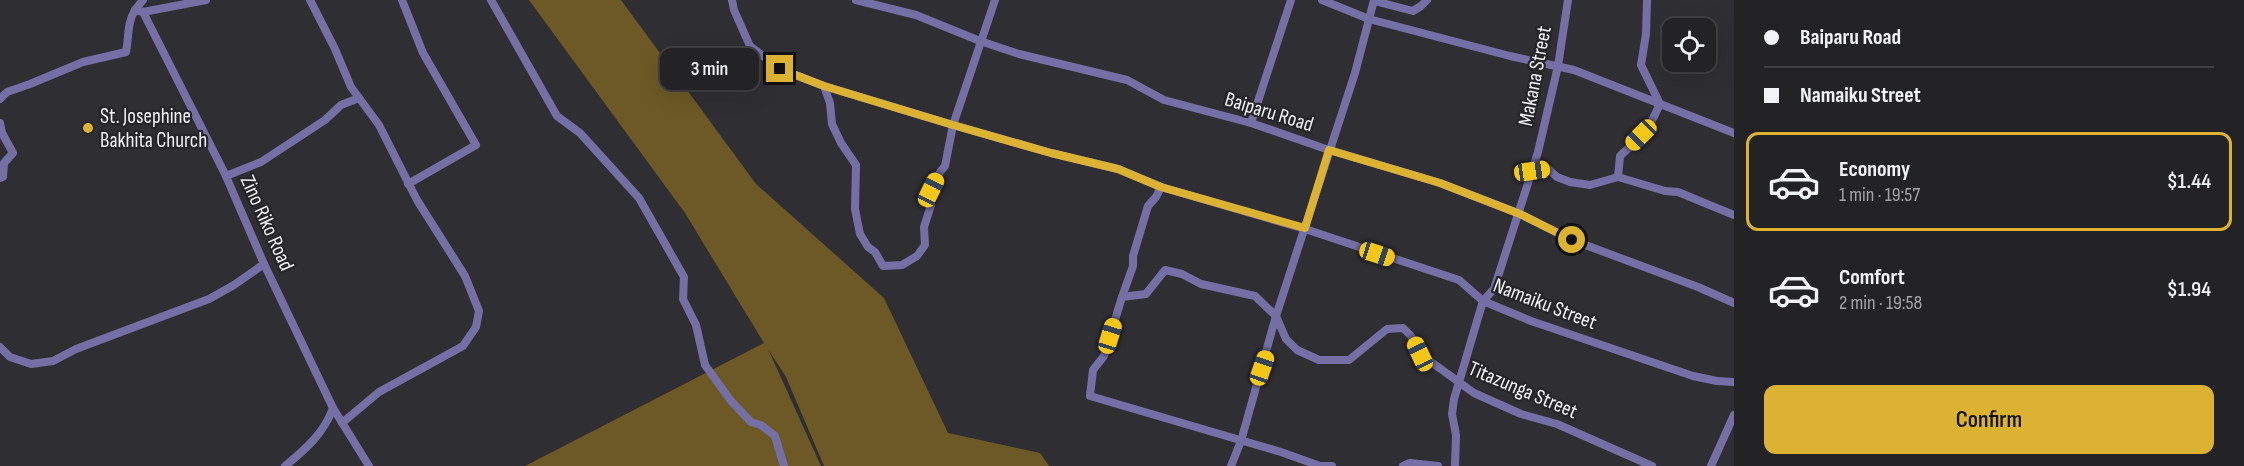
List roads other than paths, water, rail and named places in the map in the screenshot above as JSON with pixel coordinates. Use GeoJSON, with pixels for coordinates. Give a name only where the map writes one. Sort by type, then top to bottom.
{"type":"FeatureCollection","features":[{"type":"Feature","properties":{"kind":"street"},"geometry":{"type":"LineString","coordinates":[[0,99],[7,92],[83,62],[126,52],[130,19],[139,11],[143,0]]}},
{"type":"Feature","properties":{"kind":"street"},"geometry":{"type":"LineString","coordinates":[[139,11],[206,0]]}},
{"type":"Feature","properties":{"kind":"street"},"geometry":{"type":"LineString","coordinates":[[310,0],[351,87],[379,125],[408,184],[465,276],[479,311],[476,327],[463,346],[380,392],[342,423]]}},
{"type":"Feature","properties":{"kind":"street"},"geometry":{"type":"LineString","coordinates":[[402,0],[423,53],[476,145],[408,184]]}},
{"type":"Feature","properties":{"kind":"street"},"geometry":{"type":"LineString","coordinates":[[491,0],[557,116],[580,133],[639,198],[684,277],[683,299],[696,325],[705,365],[731,401],[751,422],[761,425],[775,436],[784,466]]}},
{"type":"Feature","properties":{"kind":"street","name":"Namaiku Street"},"geometry":{"type":"LineString","coordinates":[[732,0],[750,46],[780,69],[824,86],[1051,153],[1118,169],[1161,187],[1305,228],[1459,280],[1483,301],[1531,321],[1693,376],[1734,382]]}},
{"type":"Feature","properties":{"kind":"street","name":"Baiparu Road"},"geometry":{"type":"LineString","coordinates":[[855,0],[915,15],[1019,54],[1127,80],[1164,100],[1251,123],[1329,150],[1440,183],[1520,214],[1572,240],[1698,287],[1734,303]]}},
{"type":"Feature","properties":{"kind":"street"},"geometry":{"type":"LineString","coordinates":[[824,86],[830,103],[832,124],[841,143],[856,165],[855,209],[860,234],[883,266],[902,265],[917,256],[925,245],[924,227],[932,205],[931,190],[945,166],[953,125],[995,0]]}},
{"type":"Feature","properties":{"kind":"street"},"geometry":{"type":"LineString","coordinates":[[1251,123],[1291,0]]}},
{"type":"Feature","properties":{"kind":"street"},"geometry":{"type":"LineString","coordinates":[[1322,0],[1369,19],[1509,56],[1574,70],[1734,133]]}},
{"type":"Feature","properties":{"kind":"street"},"geometry":{"type":"LineString","coordinates":[[1231,466],[1241,441],[1276,316],[1355,73],[1374,0],[1413,11],[1427,0]]}},
{"type":"Feature","properties":{"kind":"street","name":"Makana Street"},"geometry":{"type":"LineString","coordinates":[[1455,466],[1456,435],[1452,414],[1454,399],[1483,301],[1494,288],[1520,214],[1538,152],[1558,66],[1568,0]]}},
{"type":"Feature","properties":{"kind":"street"},"geometry":{"type":"LineString","coordinates":[[1647,0],[1646,34],[1641,64],[1660,104]]}},
{"type":"Feature","properties":{"kind":"street","name":"Zino Riko Road"},"geometry":{"type":"LineString","coordinates":[[139,11],[226,176],[264,264],[333,408],[369,466]]}},
{"type":"Feature","properties":{"kind":"street"},"geometry":{"type":"LineString","coordinates":[[226,176],[261,162],[325,120],[341,105],[358,98]]}},
{"type":"Feature","properties":{"kind":"street"},"geometry":{"type":"LineString","coordinates":[[1618,177],[1620,156],[1647,131],[1660,104]]}},
{"type":"Feature","properties":{"kind":"street"},"geometry":{"type":"LineString","coordinates":[[0,123],[2,133],[13,153],[4,163],[3,177],[0,178]]}},
{"type":"Feature","properties":{"kind":"street"},"geometry":{"type":"LineString","coordinates":[[1532,171],[1548,169],[1557,177],[1570,182],[1590,184],[1618,177],[1665,191],[1678,192],[1734,215]]}},
{"type":"Feature","properties":{"kind":"street"},"geometry":{"type":"LineString","coordinates":[[1161,187],[1148,206],[1133,256],[1133,266],[1104,356],[1094,370],[1090,396],[1281,452],[1320,466],[1332,466]]}},
{"type":"Feature","properties":{"kind":"street"},"geometry":{"type":"LineString","coordinates":[[0,347],[10,357],[31,364],[52,361],[76,349],[209,299],[264,264]]}},
{"type":"Feature","properties":{"kind":"street","name":"Titazunga Street"},"geometry":{"type":"LineString","coordinates":[[1122,297],[1146,294],[1165,270],[1182,274],[1201,284],[1256,296],[1276,316],[1286,339],[1297,350],[1320,360],[1349,360],[1387,329],[1403,328],[1411,336],[1420,354],[1459,384],[1521,414],[1557,424],[1652,466]]}},
{"type":"Feature","properties":{"kind":"street"},"geometry":{"type":"LineString","coordinates":[[285,466],[304,450],[327,424],[333,408]]}},
{"type":"Feature","properties":{"kind":"street"},"geometry":{"type":"LineString","coordinates":[[1711,466],[1734,415]]}},
{"type":"Feature","properties":{"kind":"street"},"geometry":{"type":"LineString","coordinates":[[1403,466],[1410,463],[1438,466]]}},
{"type":"Feature","properties":{"kind":"place","name":"St. Josephine Bakhita Church"},"geometry":{"type":"Point","coordinates":[88,128]}}]}
